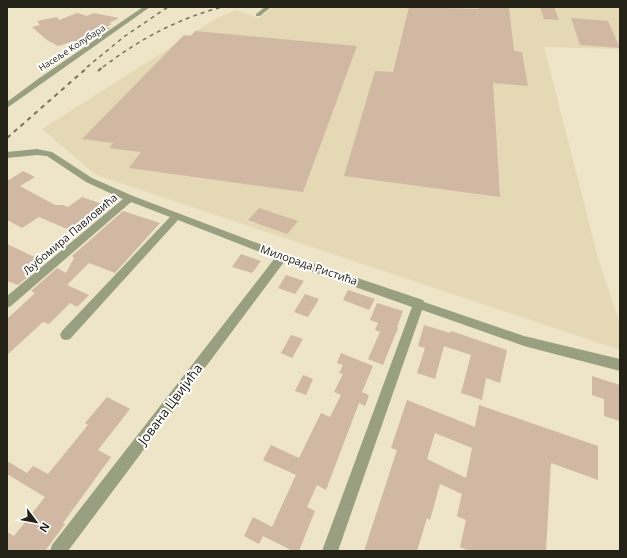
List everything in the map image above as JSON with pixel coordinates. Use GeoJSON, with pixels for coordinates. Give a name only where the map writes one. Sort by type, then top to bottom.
{"type":"FeatureCollection","features":[{"type":"Feature","properties":{"kind":"street","name":"Насеље Колубара"},"geometry":{"type":"LineString","coordinates":[[7,106],[40,80],[147,7]]}},
{"type":"Feature","properties":{"kind":"street"},"geometry":{"type":"LineString","coordinates":[[258,15],[268,7]]}},
{"type":"Feature","properties":{"kind":"street","name":"Милорада Ристића"},"geometry":{"type":"LineString","coordinates":[[7,155],[37,152],[49,154],[89,180],[130,198],[282,257],[419,303],[524,341],[620,365]]}},
{"type":"Feature","properties":{"kind":"street"},"geometry":{"type":"LineString","coordinates":[[7,164],[18,154]]}},
{"type":"Feature","properties":{"kind":"street","name":"Љубомира Павловића"},"geometry":{"type":"LineString","coordinates":[[7,303],[130,198]]}},
{"type":"Feature","properties":{"kind":"street"},"geometry":{"type":"LineString","coordinates":[[66,335],[176,216]]}},
{"type":"Feature","properties":{"kind":"street","name":"Јована Цвијића"},"geometry":{"type":"LineString","coordinates":[[58,551],[282,257]]}},
{"type":"Feature","properties":{"kind":"street"},"geometry":{"type":"LineString","coordinates":[[330,551],[419,303]]}},
{"type":"Feature","properties":{"kind":"shaded area"},"geometry":{"type":"Polygon","coordinates":[[[274,7],[620,7],[620,49],[544,47],[598,258],[620,324],[620,350],[96,175],[42,129],[217,18],[236,10],[259,18],[274,7]]]}},
{"type":"Feature","properties":{"kind":"building"},"geometry":{"type":"Polygon","coordinates":[[[409,7],[479,9],[479,7],[509,7],[514,51],[522,52],[528,86],[493,83],[500,197],[344,176],[375,71],[393,72],[409,7]]]}},
{"type":"Feature","properties":{"kind":"building"},"geometry":{"type":"Polygon","coordinates":[[[540,7],[554,7],[559,20],[544,19],[540,7]]]}},
{"type":"Feature","properties":{"kind":"building"},"geometry":{"type":"Polygon","coordinates":[[[77,13],[87,16],[94,13],[119,18],[109,23],[112,24],[106,27],[110,28],[80,43],[74,41],[58,46],[47,40],[32,27],[40,25],[37,21],[57,17],[59,20],[77,13]]]}},
{"type":"Feature","properties":{"kind":"building"},"geometry":{"type":"Polygon","coordinates":[[[571,18],[608,21],[620,48],[580,45],[571,18]]]}},
{"type":"Feature","properties":{"kind":"building"},"geometry":{"type":"Polygon","coordinates":[[[195,31],[357,46],[303,192],[129,168],[141,152],[109,148],[113,143],[82,139],[184,35],[191,36],[195,31]]]}},
{"type":"Feature","properties":{"kind":"building"},"geometry":{"type":"Polygon","coordinates":[[[23,171],[35,177],[20,186],[55,205],[63,205],[68,207],[82,197],[111,207],[79,234],[39,217],[22,228],[7,220],[7,179],[9,180],[23,171]]]}},
{"type":"Feature","properties":{"kind":"building"},"geometry":{"type":"Polygon","coordinates":[[[259,208],[298,221],[287,234],[248,220],[259,208]]]}},
{"type":"Feature","properties":{"kind":"building"},"geometry":{"type":"Polygon","coordinates":[[[123,211],[160,223],[115,273],[89,263],[67,285],[89,295],[77,307],[70,303],[49,324],[43,322],[7,355],[7,319],[35,293],[31,291],[57,268],[66,273],[74,258],[72,256],[123,211]]]}},
{"type":"Feature","properties":{"kind":"building"},"geometry":{"type":"Polygon","coordinates":[[[7,244],[45,262],[18,285],[7,281],[7,244]]]}},
{"type":"Feature","properties":{"kind":"building"},"geometry":{"type":"Polygon","coordinates":[[[241,254],[261,261],[252,273],[232,267],[241,254]]]}},
{"type":"Feature","properties":{"kind":"building"},"geometry":{"type":"Polygon","coordinates":[[[286,275],[304,281],[295,294],[278,288],[286,275]]]}},
{"type":"Feature","properties":{"kind":"building"},"geometry":{"type":"Polygon","coordinates":[[[348,290],[375,299],[369,310],[343,300],[348,290]]]}},
{"type":"Feature","properties":{"kind":"building"},"geometry":{"type":"Polygon","coordinates":[[[305,294],[319,299],[308,317],[294,312],[305,294]]]}},
{"type":"Feature","properties":{"kind":"building"},"geometry":{"type":"Polygon","coordinates":[[[377,303],[403,311],[397,327],[398,328],[383,365],[368,359],[380,332],[375,330],[378,323],[370,320],[377,303]]]}},
{"type":"Feature","properties":{"kind":"building"},"geometry":{"type":"Polygon","coordinates":[[[424,325],[450,333],[451,331],[507,350],[500,383],[486,378],[482,400],[461,393],[471,355],[444,346],[435,379],[417,373],[425,348],[418,346],[424,325]]]}},
{"type":"Feature","properties":{"kind":"building"},"geometry":{"type":"Polygon","coordinates":[[[291,335],[303,339],[292,358],[281,353],[291,335]]]}},
{"type":"Feature","properties":{"kind":"building"},"geometry":{"type":"Polygon","coordinates":[[[341,353],[373,366],[362,392],[369,395],[365,406],[359,403],[326,490],[317,485],[307,507],[315,511],[299,551],[293,551],[263,536],[259,544],[244,536],[253,517],[272,527],[296,475],[263,460],[271,445],[299,458],[321,413],[330,417],[341,395],[334,392],[343,374],[339,373],[343,365],[337,363],[341,353]]]}},
{"type":"Feature","properties":{"kind":"building"},"geometry":{"type":"Polygon","coordinates":[[[303,375],[313,379],[306,395],[295,391],[303,375]]]}},
{"type":"Feature","properties":{"kind":"building"},"geometry":{"type":"Polygon","coordinates":[[[592,376],[620,385],[620,421],[604,416],[604,399],[592,395],[592,376]]]}},
{"type":"Feature","properties":{"kind":"building"},"geometry":{"type":"Polygon","coordinates":[[[107,397],[130,409],[98,450],[111,457],[63,523],[65,524],[45,551],[7,551],[7,532],[14,536],[45,497],[7,474],[7,461],[27,473],[33,466],[48,474],[88,425],[85,423],[107,397]]]}},
{"type":"Feature","properties":{"kind":"building"},"geometry":{"type":"Polygon","coordinates":[[[407,400],[475,427],[479,405],[598,446],[598,480],[551,463],[546,551],[469,551],[460,547],[466,520],[457,516],[462,494],[440,484],[430,520],[427,518],[417,551],[364,551],[397,450],[391,448],[407,400]],[[435,433],[427,459],[466,478],[472,448],[435,433]]]}},
{"type":"Feature","properties":{"kind":"railway"},"geometry":{"type":"LineString","coordinates":[[87,67],[125,36],[168,7]]}},
{"type":"Feature","properties":{"kind":"railway"},"geometry":{"type":"LineString","coordinates":[[103,67],[145,39],[160,31],[174,24],[222,7]]}},
{"type":"Feature","properties":{"kind":"railway"},"geometry":{"type":"LineString","coordinates":[[7,138],[89,66]]}},
{"type":"Feature","properties":{"kind":"railway"},"geometry":{"type":"LineString","coordinates":[[98,71],[104,66]]}}]}
